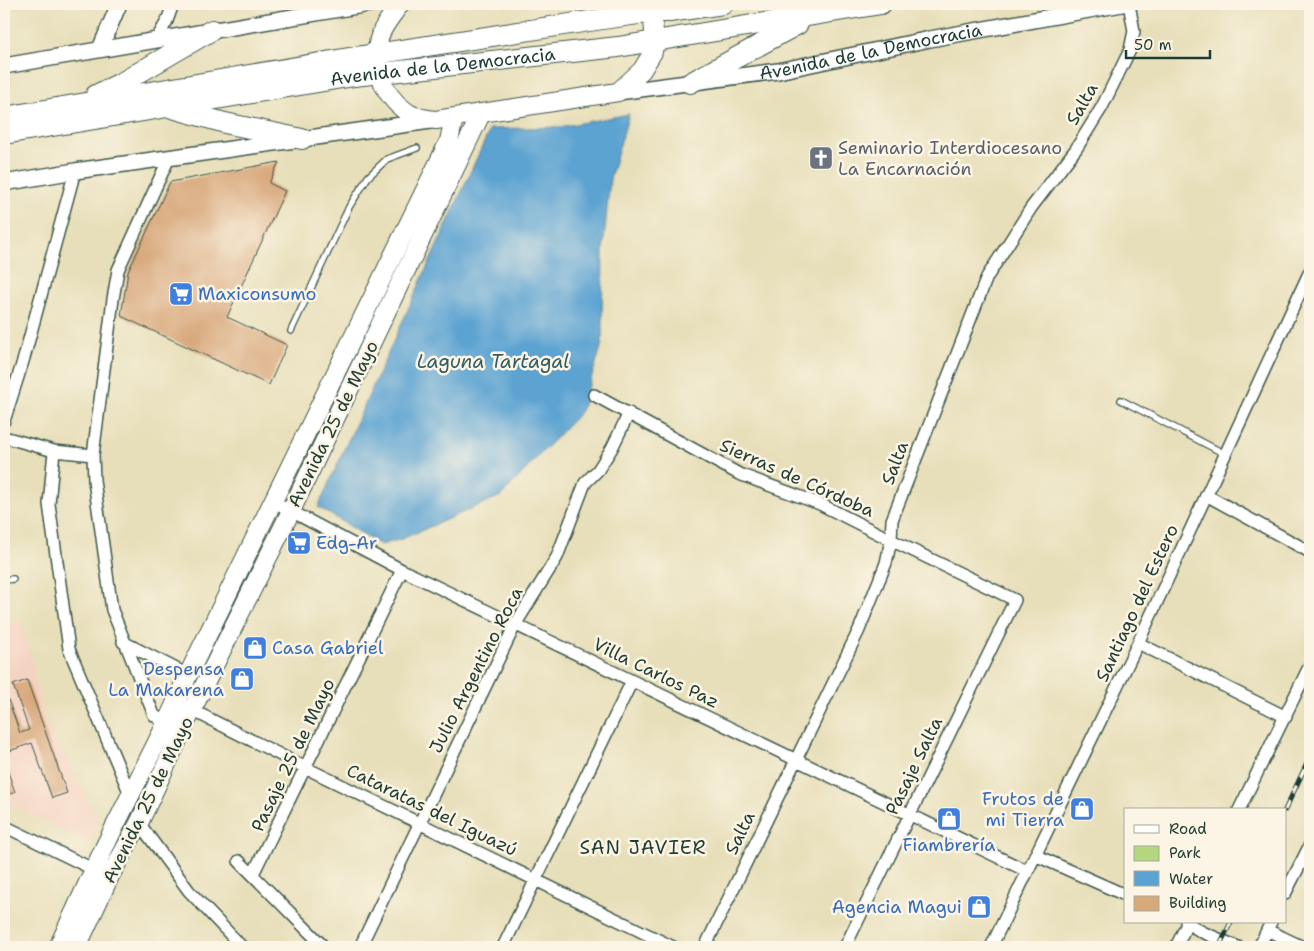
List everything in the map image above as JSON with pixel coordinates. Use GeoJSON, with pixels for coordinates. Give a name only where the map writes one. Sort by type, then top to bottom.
{"type":"FeatureCollection","features":[{"type":"Feature","properties":{"kind":"highway","name":"Avenida de la Democracia"},"geometry":{"type":"LineString","coordinates":[[4,117],[66,106],[377,64],[652,8],[669,12],[723,4]]}},
{"type":"Feature","properties":{"kind":"highway","name":"Avenida de la Democracia"},"geometry":{"type":"LineString","coordinates":[[4,134],[354,76],[377,64],[420,68],[618,47],[881,4]]}},
{"type":"Feature","properties":{"kind":"highway"},"geometry":{"type":"LineString","coordinates":[[690,83],[784,31],[820,14]]}},
{"type":"Feature","properties":{"kind":"highway"},"geometry":{"type":"LineString","coordinates":[[66,106],[99,94],[123,82],[212,30]]}},
{"type":"Feature","properties":{"kind":"highway"},"geometry":{"type":"LineString","coordinates":[[168,106],[224,123],[302,139]]}},
{"type":"Feature","properties":{"kind":"main road"},"geometry":{"type":"LineString","coordinates":[[400,4],[381,32],[377,64],[395,101],[407,112],[419,117],[436,120],[618,92],[642,70],[653,52],[655,40],[652,8]]}},
{"type":"Feature","properties":{"kind":"main road","name":"Avenida 25 de Mayo"},"geometry":{"type":"LineString","coordinates":[[58,947],[101,874],[138,823],[291,511],[481,114]]}},
{"type":"Feature","properties":{"kind":"main road","name":"Avenida 25 de Mayo"},"geometry":{"type":"LineString","coordinates":[[77,947],[130,794],[166,724],[272,501],[449,141],[454,118]]}},
{"type":"Feature","properties":{"kind":"street"},"geometry":{"type":"LineString","coordinates":[[100,48],[119,4]]}},
{"type":"Feature","properties":{"kind":"street"},"geometry":{"type":"LineString","coordinates":[[156,40],[167,21],[173,4]]}},
{"type":"Feature","properties":{"kind":"street"},"geometry":{"type":"LineString","coordinates":[[4,66],[100,48],[369,4]]}},
{"type":"Feature","properties":{"kind":"street","name":"Avenida de la Democracia"},"geometry":{"type":"LineString","coordinates":[[618,92],[665,84],[690,83],[778,71],[930,39],[1122,4]]}},
{"type":"Feature","properties":{"kind":"street","name":"Salta"},"geometry":{"type":"LineString","coordinates":[[705,947],[859,630],[886,563],[891,540],[892,520],[988,277],[1031,208],[1076,149],[1102,107],[1130,50],[1134,31],[1129,4]]}},
{"type":"Feature","properties":{"kind":"street"},"geometry":{"type":"LineString","coordinates":[[4,183],[75,171],[436,120]]}},
{"type":"Feature","properties":{"kind":"street"},"geometry":{"type":"LineString","coordinates":[[166,724],[154,715],[123,642],[112,610],[94,480],[93,455],[112,300],[118,270],[169,158]]}},
{"type":"Feature","properties":{"kind":"street"},"geometry":{"type":"LineString","coordinates":[[4,421],[24,358],[75,171]]}},
{"type":"Feature","properties":{"kind":"street","name":"Santiago del Estero"},"geometry":{"type":"LineString","coordinates":[[991,947],[1138,643],[1310,270]]}},
{"type":"Feature","properties":{"kind":"street","name":"Sierras de Córdoba"},"geometry":{"type":"LineString","coordinates":[[594,395],[739,474],[820,504],[1015,600]]}},
{"type":"Feature","properties":{"kind":"street","name":"Julio Argentino Roca"},"geometry":{"type":"LineString","coordinates":[[360,947],[515,624],[557,557],[585,483],[598,470],[612,448],[629,413]]}},
{"type":"Feature","properties":{"kind":"street"},"geometry":{"type":"LineString","coordinates":[[4,436],[54,451],[93,455]]}},
{"type":"Feature","properties":{"kind":"street"},"geometry":{"type":"LineString","coordinates":[[54,451],[49,504],[69,649],[130,794]]}},
{"type":"Feature","properties":{"kind":"street"},"geometry":{"type":"LineString","coordinates":[[1206,495],[1310,552]]}},
{"type":"Feature","properties":{"kind":"street","name":"Villa Carlos Paz"},"geometry":{"type":"LineString","coordinates":[[272,501],[402,570],[1027,871]]}},
{"type":"Feature","properties":{"kind":"street","name":"Pasaje 25 de Mayo"},"geometry":{"type":"LineString","coordinates":[[253,874],[402,570]]}},
{"type":"Feature","properties":{"kind":"street","name":"Pasaje Salta"},"geometry":{"type":"LineString","coordinates":[[844,947],[1015,600]]}},
{"type":"Feature","properties":{"kind":"street"},"geometry":{"type":"LineString","coordinates":[[123,642],[188,675]]}},
{"type":"Feature","properties":{"kind":"street"},"geometry":{"type":"LineString","coordinates":[[1138,643],[1286,717]]}},
{"type":"Feature","properties":{"kind":"street"},"geometry":{"type":"LineString","coordinates":[[1241,808],[1310,666]]}},
{"type":"Feature","properties":{"kind":"street"},"geometry":{"type":"LineString","coordinates":[[503,947],[632,681]]}},
{"type":"Feature","properties":{"kind":"street","name":"Cataratas del Iguazú"},"geometry":{"type":"LineString","coordinates":[[176,702],[306,768],[673,947]]}},
{"type":"Feature","properties":{"kind":"street"},"geometry":{"type":"LineString","coordinates":[[138,823],[190,891],[242,947]]}},
{"type":"Feature","properties":{"kind":"street"},"geometry":{"type":"LineString","coordinates":[[4,826],[101,874]]}},
{"type":"Feature","properties":{"kind":"street"},"geometry":{"type":"LineString","coordinates":[[1286,892],[1310,845]]}},
{"type":"Feature","properties":{"kind":"street"},"geometry":{"type":"LineString","coordinates":[[1036,855],[1124,895]]}},
{"type":"Feature","properties":{"kind":"street"},"geometry":{"type":"LineString","coordinates":[[239,861],[324,947]]}},
{"type":"Feature","properties":{"kind":"street"},"geometry":{"type":"LineString","coordinates":[[1176,947],[1187,924]]}},
{"type":"Feature","properties":{"kind":"street"},"geometry":{"type":"LineString","coordinates":[[1189,924],[1202,932],[1238,947]]}},
{"type":"Feature","properties":{"kind":"street"},"geometry":{"type":"LineString","coordinates":[[1259,947],[1269,926],[1303,947]]}},
{"type":"Feature","properties":{"kind":"lane"},"geometry":{"type":"LineString","coordinates":[[291,331],[349,207],[368,177],[387,159],[417,148]]}},
{"type":"Feature","properties":{"kind":"lane"},"geometry":{"type":"LineString","coordinates":[[1121,400],[1225,454]]}},
{"type":"Feature","properties":{"kind":"lane"},"geometry":{"type":"LineString","coordinates":[[4,580],[13,579]]}},
{"type":"Feature","properties":{"kind":"shaded area"},"geometry":{"type":"Polygon","coordinates":[[[22,621],[44,716],[98,821],[88,842],[4,801],[4,623],[22,621]]]}},
{"type":"Feature","properties":{"kind":"green space"},"geometry":{"type":"Polygon","coordinates":[[[457,144],[293,488],[289,489],[287,488],[457,144]]]}},
{"type":"Feature","properties":{"kind":"green space"},"geometry":{"type":"Polygon","coordinates":[[[270,523],[277,526],[197,687],[191,684],[270,523]]]}},
{"type":"Feature","properties":{"kind":"green space"},"geometry":{"type":"Polygon","coordinates":[[[171,727],[178,730],[111,864],[105,861],[171,727]]]}},
{"type":"Feature","properties":{"kind":"water","name":"Laguna Tartagal"},"geometry":{"type":"Polygon","coordinates":[[[629,114],[610,179],[603,251],[602,344],[581,411],[501,496],[402,539],[381,545],[318,507],[490,129],[559,127],[629,114]]]}},
{"type":"Feature","properties":{"kind":"building","name":"Maxiconsumo"},"geometry":{"type":"Polygon","coordinates":[[[279,162],[269,183],[285,191],[227,317],[287,345],[269,385],[121,316],[128,272],[170,182],[279,162]]]}},
{"type":"Feature","properties":{"kind":"building"},"geometry":{"type":"Polygon","coordinates":[[[27,680],[67,793],[52,798],[32,743],[4,753],[4,742],[7,741],[4,731],[4,688],[20,733],[29,730],[13,685],[27,680]]]}},
{"type":"Feature","properties":{"kind":"building"},"geometry":{"type":"Polygon","coordinates":[[[4,761],[15,792],[4,796],[4,761]]]}},
{"type":"Feature","properties":{"kind":"railway"},"geometry":{"type":"LineString","coordinates":[[1286,808],[1310,757]]}},
{"type":"Feature","properties":{"kind":"railway"},"geometry":{"type":"LineString","coordinates":[[1219,947],[1230,924]]}},
{"type":"Feature","properties":{"kind":"place","name":"Seminario Interdiocesano La Encarnación"},"geometry":{"type":"Point","coordinates":[821,158]}},
{"type":"Feature","properties":{"kind":"place","name":"Maxiconsumo"},"geometry":{"type":"Point","coordinates":[181,294]}},
{"type":"Feature","properties":{"kind":"place","name":"Edg-Ar"},"geometry":{"type":"Point","coordinates":[299,543]}},
{"type":"Feature","properties":{"kind":"place","name":"Casa Gabriel"},"geometry":{"type":"Point","coordinates":[255,648]}},
{"type":"Feature","properties":{"kind":"place","name":"Despensa La Makarena"},"geometry":{"type":"Point","coordinates":[242,679]}},
{"type":"Feature","properties":{"kind":"place","name":"Frutos de mi Tierra"},"geometry":{"type":"Point","coordinates":[1082,809]}},
{"type":"Feature","properties":{"kind":"place","name":"Fiambrería"},"geometry":{"type":"Point","coordinates":[949,819]}},
{"type":"Feature","properties":{"kind":"place","name":"Agencia Magui"},"geometry":{"type":"Point","coordinates":[979,907]}},
{"type":"Feature","properties":{"kind":"district","name":"SAN JAVIER"},"geometry":{"type":"Point","coordinates":[643,847]}}]}
